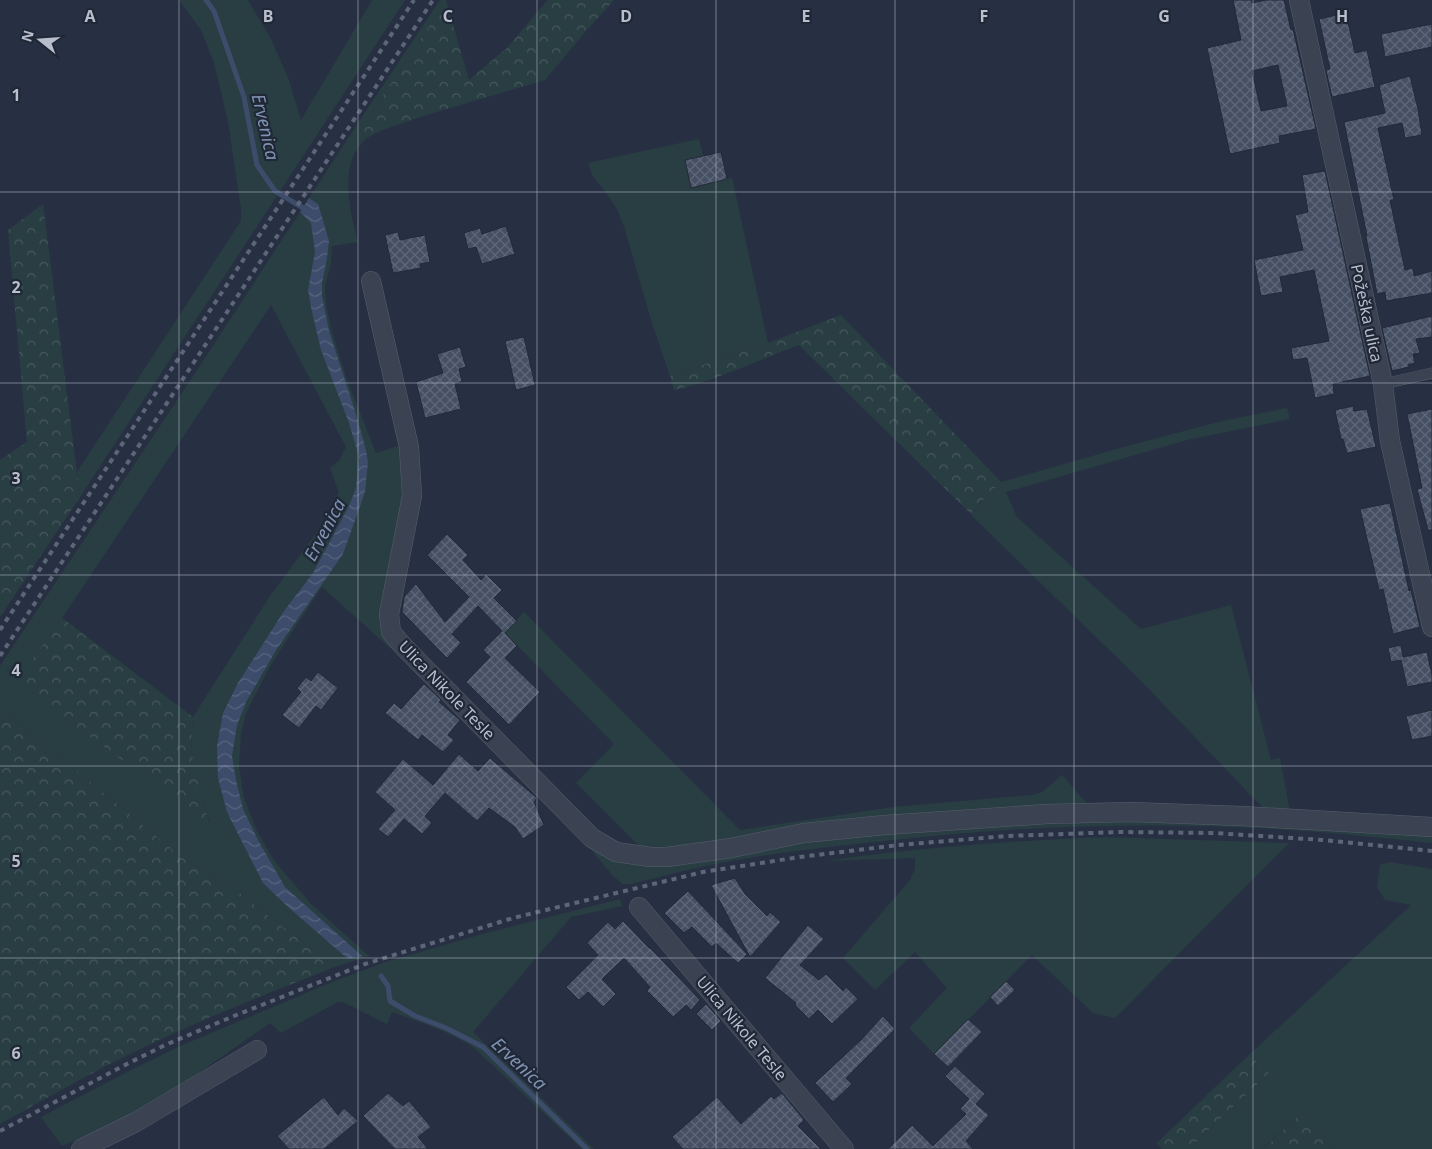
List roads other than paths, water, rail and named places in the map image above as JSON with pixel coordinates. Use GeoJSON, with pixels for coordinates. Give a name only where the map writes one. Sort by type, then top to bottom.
{"type":"FeatureCollection","features":[{"type":"Feature","properties":{"kind":"street","name":"Požeška ulica"},"geometry":{"type":"LineString","coordinates":[[1299,0],[1383,384],[1390,441],[1432,627]]}},
{"type":"Feature","properties":{"kind":"street","name":"Ulica Nikole Tesle"},"geometry":{"type":"LineString","coordinates":[[371,281],[409,447],[412,496],[389,614],[391,632],[592,838],[616,852],[639,856],[668,857],[731,848],[804,833],[885,825],[1047,814],[1131,812],[1242,816],[1432,827]]}},
{"type":"Feature","properties":{"kind":"street","name":"Ulica Nikole Tesle"},"geometry":{"type":"LineString","coordinates":[[639,907],[844,1149]]}},
{"type":"Feature","properties":{"kind":"street"},"geometry":{"type":"LineString","coordinates":[[81,1149],[136,1122],[257,1050]]}},
{"type":"Feature","properties":{"kind":"lane"},"geometry":{"type":"LineString","coordinates":[[1383,384],[1432,373]]}},
{"type":"Feature","properties":{"kind":"water"},"geometry":{"type":"Polygon","coordinates":[[[309,198],[318,204],[329,241],[322,283],[322,296],[329,331],[366,450],[368,462],[365,492],[343,554],[276,650],[246,702],[237,725],[232,756],[243,809],[259,842],[285,887],[362,956],[348,959],[263,883],[227,812],[218,778],[217,746],[223,713],[238,683],[284,611],[313,573],[349,506],[356,488],[359,457],[349,423],[321,350],[308,290],[315,252],[311,223],[300,212],[309,198]]]}},
{"type":"Feature","properties":{"kind":"waterway","name":"Ervenica"},"geometry":{"type":"LineString","coordinates":[[206,0],[214,11],[244,97],[257,165],[275,191],[308,211]]}},
{"type":"Feature","properties":{"kind":"waterway","name":"Ervenica"},"geometry":{"type":"LineString","coordinates":[[381,976],[388,986],[390,1001],[415,1016],[446,1028],[483,1047],[587,1149]]}},
{"type":"Feature","properties":{"kind":"railway"},"geometry":{"type":"LineString","coordinates":[[0,630],[414,0]]}},
{"type":"Feature","properties":{"kind":"railway"},"geometry":{"type":"LineString","coordinates":[[0,656],[433,0]]}},
{"type":"Feature","properties":{"kind":"railway"},"geometry":{"type":"LineString","coordinates":[[0,1131],[165,1045],[365,964],[513,918],[703,872],[800,857],[899,845],[1007,836],[1119,832],[1214,833],[1323,840],[1432,851]]}}]}
